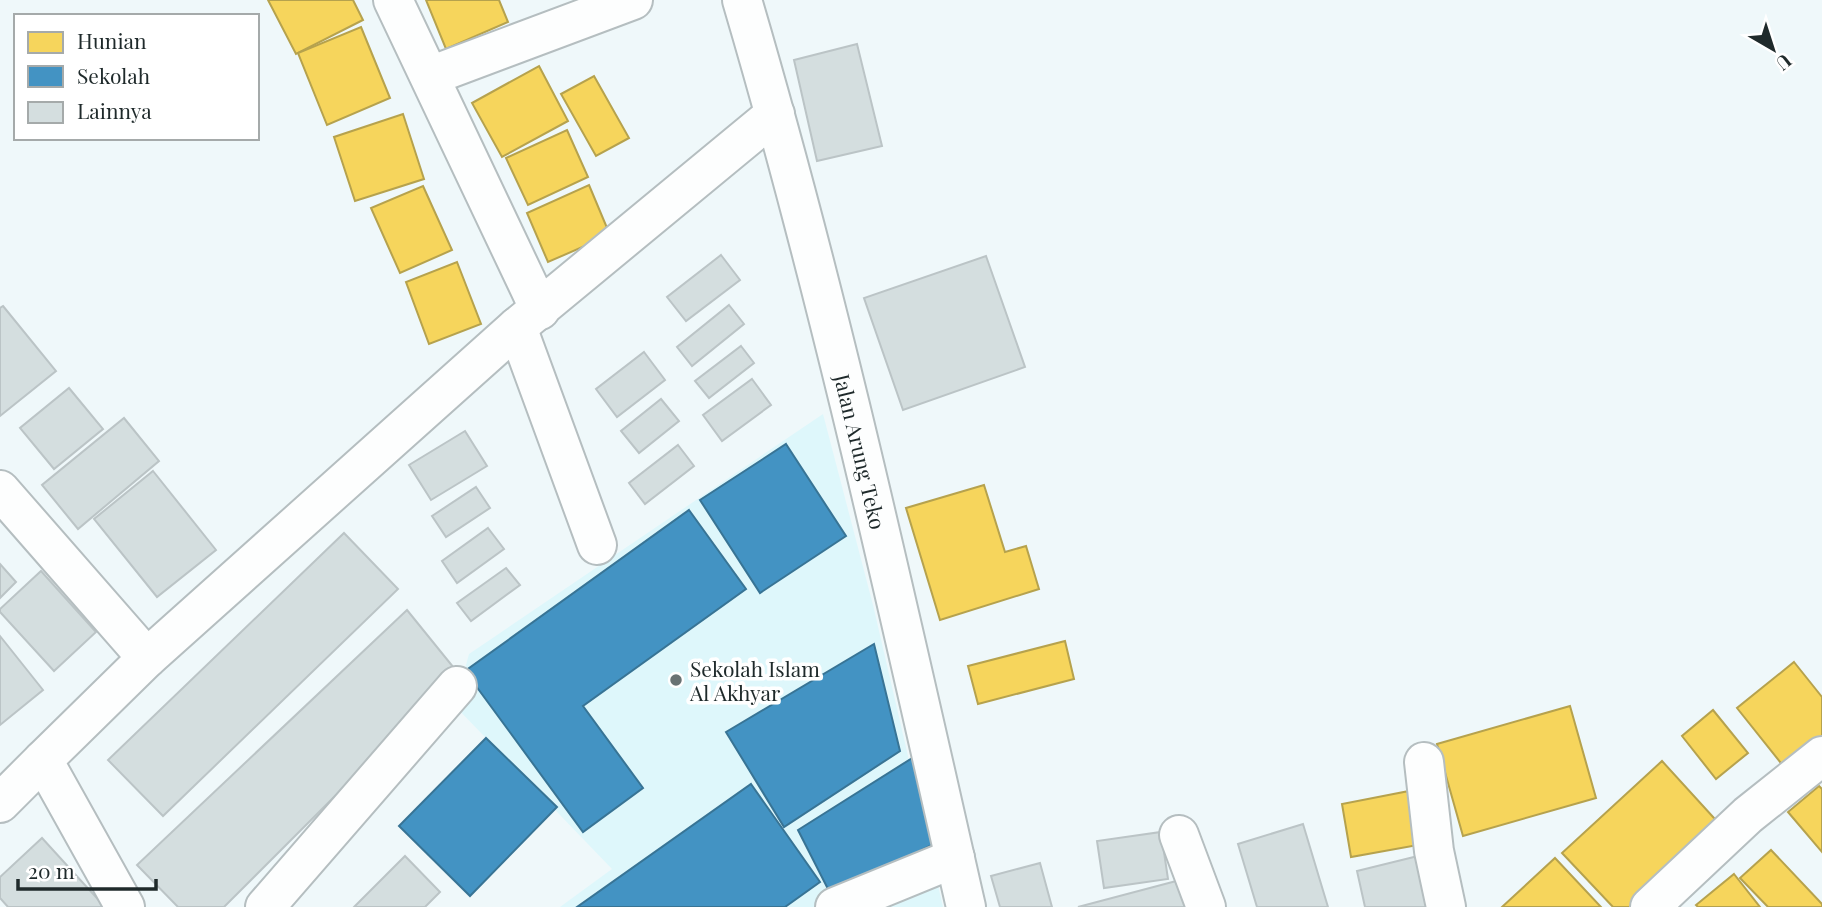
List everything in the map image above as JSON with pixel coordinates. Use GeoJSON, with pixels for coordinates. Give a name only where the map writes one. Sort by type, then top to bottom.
{"type":"FeatureCollection","features":[{"type":"Feature","properties":{"kind":"street"},"geometry":{"type":"LineString","coordinates":[[393,0],[430,76],[529,318],[597,545]]}},
{"type":"Feature","properties":{"kind":"street"},"geometry":{"type":"LineString","coordinates":[[430,76],[633,0]]}},
{"type":"Feature","properties":{"kind":"street","name":"Jalan Arung Teko"},"geometry":{"type":"LineString","coordinates":[[742,0],[775,114],[902,621],[966,907]]}},
{"type":"Feature","properties":{"kind":"street"},"geometry":{"type":"LineString","coordinates":[[0,803],[147,659],[529,318],[775,114]]}},
{"type":"Feature","properties":{"kind":"street"},"geometry":{"type":"LineString","coordinates":[[0,490],[147,659]]}},
{"type":"Feature","properties":{"kind":"street"},"geometry":{"type":"LineString","coordinates":[[265,907],[457,686]]}},
{"type":"Feature","properties":{"kind":"street"},"geometry":{"type":"LineString","coordinates":[[1650,907],[1748,815],[1822,756]]}},
{"type":"Feature","properties":{"kind":"street"},"geometry":{"type":"LineString","coordinates":[[43,760],[125,907]]}},
{"type":"Feature","properties":{"kind":"street"},"geometry":{"type":"LineString","coordinates":[[1424,762],[1434,851],[1447,907]]}},
{"type":"Feature","properties":{"kind":"street"},"geometry":{"type":"LineString","coordinates":[[1179,835],[1206,907]]}},
{"type":"Feature","properties":{"kind":"street"},"geometry":{"type":"LineString","coordinates":[[835,907],[955,858]]}},
{"type":"Feature","properties":{"kind":"shaded area","name":"Sekolah Islam Al Akhyar"},"geometry":{"type":"Polygon","coordinates":[[[823,414],[873,605],[943,907],[560,907],[612,869],[455,706],[469,654],[823,414]]]}},
{"type":"Feature","properties":{"kind":"building: Hunian"},"geometry":{"type":"Polygon","coordinates":[[[268,0],[353,0],[363,20],[296,54],[268,0]]]}},
{"type":"Feature","properties":{"kind":"building: Hunian"},"geometry":{"type":"Polygon","coordinates":[[[426,0],[499,0],[508,22],[446,49],[426,0]]]}},
{"type":"Feature","properties":{"kind":"building: Hunian"},"geometry":{"type":"Polygon","coordinates":[[[361,27],[390,98],[327,125],[298,53],[361,27]]]}},
{"type":"Feature","properties":{"kind":"building: Hunian"},"geometry":{"type":"Polygon","coordinates":[[[539,66],[568,121],[502,157],[472,103],[539,66]]]}},
{"type":"Feature","properties":{"kind":"building: Hunian"},"geometry":{"type":"Polygon","coordinates":[[[594,76],[629,138],[596,156],[561,94],[594,76]]]}},
{"type":"Feature","properties":{"kind":"building: Hunian"},"geometry":{"type":"Polygon","coordinates":[[[403,114],[424,179],[355,201],[334,137],[403,114]]]}},
{"type":"Feature","properties":{"kind":"building: Hunian"},"geometry":{"type":"Polygon","coordinates":[[[567,130],[588,177],[528,205],[506,158],[567,130]]]}},
{"type":"Feature","properties":{"kind":"building: Hunian"},"geometry":{"type":"Polygon","coordinates":[[[589,185],[610,235],[548,262],[527,213],[589,185]]]}},
{"type":"Feature","properties":{"kind":"building: Hunian"},"geometry":{"type":"Polygon","coordinates":[[[423,186],[452,250],[400,273],[371,208],[423,186]]]}},
{"type":"Feature","properties":{"kind":"building: Hunian"},"geometry":{"type":"Polygon","coordinates":[[[457,262],[481,324],[429,344],[406,282],[457,262]]]}},
{"type":"Feature","properties":{"kind":"building: Hunian"},"geometry":{"type":"Polygon","coordinates":[[[984,485],[1005,552],[1026,546],[1039,589],[940,620],[906,508],[984,485]]]}},
{"type":"Feature","properties":{"kind":"building: Hunian"},"geometry":{"type":"Polygon","coordinates":[[[1065,641],[1074,679],[978,704],[968,666],[1065,641]]]}},
{"type":"Feature","properties":{"kind":"building: Hunian"},"geometry":{"type":"Polygon","coordinates":[[[1794,662],[1822,697],[1822,736],[1784,767],[1737,708],[1794,662]]]}},
{"type":"Feature","properties":{"kind":"building: Hunian"},"geometry":{"type":"Polygon","coordinates":[[[1570,706],[1596,798],[1463,836],[1437,744],[1570,706]]]}},
{"type":"Feature","properties":{"kind":"building: Hunian"},"geometry":{"type":"Polygon","coordinates":[[[1713,710],[1748,753],[1716,779],[1682,736],[1713,710]]]}},
{"type":"Feature","properties":{"kind":"building: Hunian"},"geometry":{"type":"Polygon","coordinates":[[[1662,761],[1724,829],[1640,907],[1613,907],[1562,853],[1662,761]]]}},
{"type":"Feature","properties":{"kind":"building: Hunian"},"geometry":{"type":"Polygon","coordinates":[[[1819,786],[1822,789],[1822,852],[1788,812],[1819,786]]]}},
{"type":"Feature","properties":{"kind":"building: Hunian"},"geometry":{"type":"Polygon","coordinates":[[[1409,791],[1418,845],[1351,857],[1342,804],[1409,791]]]}},
{"type":"Feature","properties":{"kind":"building: Hunian"},"geometry":{"type":"Polygon","coordinates":[[[1771,850],[1822,907],[1768,907],[1740,878],[1771,850]]]}},
{"type":"Feature","properties":{"kind":"building: Hunian"},"geometry":{"type":"Polygon","coordinates":[[[1555,858],[1601,907],[1502,907],[1555,858]]]}},
{"type":"Feature","properties":{"kind":"building: Hunian"},"geometry":{"type":"Polygon","coordinates":[[[1734,874],[1760,907],[1696,905],[1734,874]]]}},
{"type":"Feature","properties":{"kind":"building: Sekolah"},"geometry":{"type":"Polygon","coordinates":[[[786,444],[846,536],[760,593],[700,500],[786,444]]]}},
{"type":"Feature","properties":{"kind":"building: Sekolah"},"geometry":{"type":"Polygon","coordinates":[[[689,510],[746,589],[583,706],[643,788],[583,832],[465,671],[689,510]]]}},
{"type":"Feature","properties":{"kind":"building: Sekolah"},"geometry":{"type":"Polygon","coordinates":[[[874,644],[900,751],[784,827],[726,732],[874,644]]]}},
{"type":"Feature","properties":{"kind":"building: Sekolah"},"geometry":{"type":"Polygon","coordinates":[[[486,738],[557,807],[470,896],[399,826],[486,738]]]}},
{"type":"Feature","properties":{"kind":"building: Sekolah"},"geometry":{"type":"Polygon","coordinates":[[[917,755],[938,842],[831,895],[798,830],[917,755]]]}},
{"type":"Feature","properties":{"kind":"building: Sekolah"},"geometry":{"type":"Polygon","coordinates":[[[751,784],[820,882],[785,907],[577,907],[751,784]]]}},
{"type":"Feature","properties":{"kind":"building: Lainnya"},"geometry":{"type":"Polygon","coordinates":[[[857,44],[882,146],[817,161],[794,60],[857,44]]]}},
{"type":"Feature","properties":{"kind":"building: Lainnya"},"geometry":{"type":"Polygon","coordinates":[[[721,255],[740,280],[686,321],[667,297],[721,255]]]}},
{"type":"Feature","properties":{"kind":"building: Lainnya"},"geometry":{"type":"Polygon","coordinates":[[[986,256],[1025,367],[903,410],[864,298],[986,256]]]}},
{"type":"Feature","properties":{"kind":"building: Lainnya"},"geometry":{"type":"Polygon","coordinates":[[[729,305],[744,324],[692,366],[677,347],[729,305]]]}},
{"type":"Feature","properties":{"kind":"building: Lainnya"},"geometry":{"type":"Polygon","coordinates":[[[3,306],[56,371],[0,416],[0,308],[3,306]]]}},
{"type":"Feature","properties":{"kind":"building: Lainnya"},"geometry":{"type":"Polygon","coordinates":[[[741,346],[754,363],[709,398],[695,381],[741,346]]]}},
{"type":"Feature","properties":{"kind":"building: Lainnya"},"geometry":{"type":"Polygon","coordinates":[[[644,352],[665,380],[617,417],[596,389],[644,352]]]}},
{"type":"Feature","properties":{"kind":"building: Lainnya"},"geometry":{"type":"Polygon","coordinates":[[[752,379],[771,405],[722,441],[703,415],[752,379]]]}},
{"type":"Feature","properties":{"kind":"building: Lainnya"},"geometry":{"type":"Polygon","coordinates":[[[69,388],[103,429],[54,469],[20,428],[69,388]]]}},
{"type":"Feature","properties":{"kind":"building: Lainnya"},"geometry":{"type":"Polygon","coordinates":[[[661,399],[679,421],[639,453],[621,431],[661,399]]]}},
{"type":"Feature","properties":{"kind":"building: Lainnya"},"geometry":{"type":"Polygon","coordinates":[[[124,418],[159,461],[78,529],[42,485],[124,418]]]}},
{"type":"Feature","properties":{"kind":"building: Lainnya"},"geometry":{"type":"Polygon","coordinates":[[[465,431],[487,466],[431,500],[409,465],[465,431]]]}},
{"type":"Feature","properties":{"kind":"building: Lainnya"},"geometry":{"type":"Polygon","coordinates":[[[678,445],[694,466],[645,504],[629,483],[678,445]]]}},
{"type":"Feature","properties":{"kind":"building: Lainnya"},"geometry":{"type":"Polygon","coordinates":[[[153,471],[216,550],[157,597],[94,519],[153,471]]]}},
{"type":"Feature","properties":{"kind":"building: Lainnya"},"geometry":{"type":"Polygon","coordinates":[[[476,487],[490,508],[446,537],[432,516],[476,487]]]}},
{"type":"Feature","properties":{"kind":"building: Lainnya"},"geometry":{"type":"Polygon","coordinates":[[[488,528],[504,549],[457,583],[442,561],[488,528]]]}},
{"type":"Feature","properties":{"kind":"building: Lainnya"},"geometry":{"type":"Polygon","coordinates":[[[344,533],[398,589],[163,816],[108,760],[344,533]]]}},
{"type":"Feature","properties":{"kind":"building: Lainnya"},"geometry":{"type":"Polygon","coordinates":[[[0,564],[16,582],[0,598],[0,564]]]}},
{"type":"Feature","properties":{"kind":"building: Lainnya"},"geometry":{"type":"Polygon","coordinates":[[[506,568],[520,585],[471,621],[457,603],[506,568]]]}},
{"type":"Feature","properties":{"kind":"building: Lainnya"},"geometry":{"type":"Polygon","coordinates":[[[41,571],[96,632],[54,671],[0,612],[0,609],[41,571]]]}},
{"type":"Feature","properties":{"kind":"building: Lainnya"},"geometry":{"type":"Polygon","coordinates":[[[407,610],[458,673],[224,907],[178,907],[137,865],[407,610]]]}},
{"type":"Feature","properties":{"kind":"building: Lainnya"},"geometry":{"type":"Polygon","coordinates":[[[0,636],[43,690],[0,725],[0,636]]]}},
{"type":"Feature","properties":{"kind":"building: Lainnya"},"geometry":{"type":"Polygon","coordinates":[[[1303,824],[1328,907],[1257,907],[1238,844],[1303,824]]]}},
{"type":"Feature","properties":{"kind":"building: Lainnya"},"geometry":{"type":"Polygon","coordinates":[[[1161,832],[1168,879],[1104,888],[1097,841],[1161,832]]]}},
{"type":"Feature","properties":{"kind":"building: Lainnya"},"geometry":{"type":"Polygon","coordinates":[[[42,838],[105,907],[8,907],[0,898],[0,877],[42,838]]]}},
{"type":"Feature","properties":{"kind":"building: Lainnya"},"geometry":{"type":"Polygon","coordinates":[[[405,856],[440,892],[425,907],[354,907],[405,856]]]}},
{"type":"Feature","properties":{"kind":"building: Lainnya"},"geometry":{"type":"Polygon","coordinates":[[[1418,856],[1431,907],[1365,907],[1357,871],[1418,856]]]}},
{"type":"Feature","properties":{"kind":"building: Lainnya"},"geometry":{"type":"Polygon","coordinates":[[[1040,863],[1052,907],[1000,907],[991,876],[1040,863]]]}},
{"type":"Feature","properties":{"kind":"building: Lainnya"},"geometry":{"type":"Polygon","coordinates":[[[1180,880],[1187,907],[1078,907],[1180,880]]]}},
{"type":"Feature","properties":{"kind":"place","name":"Sekolah Islam Al Akhyar"},"geometry":{"type":"Point","coordinates":[676,680]}}]}
